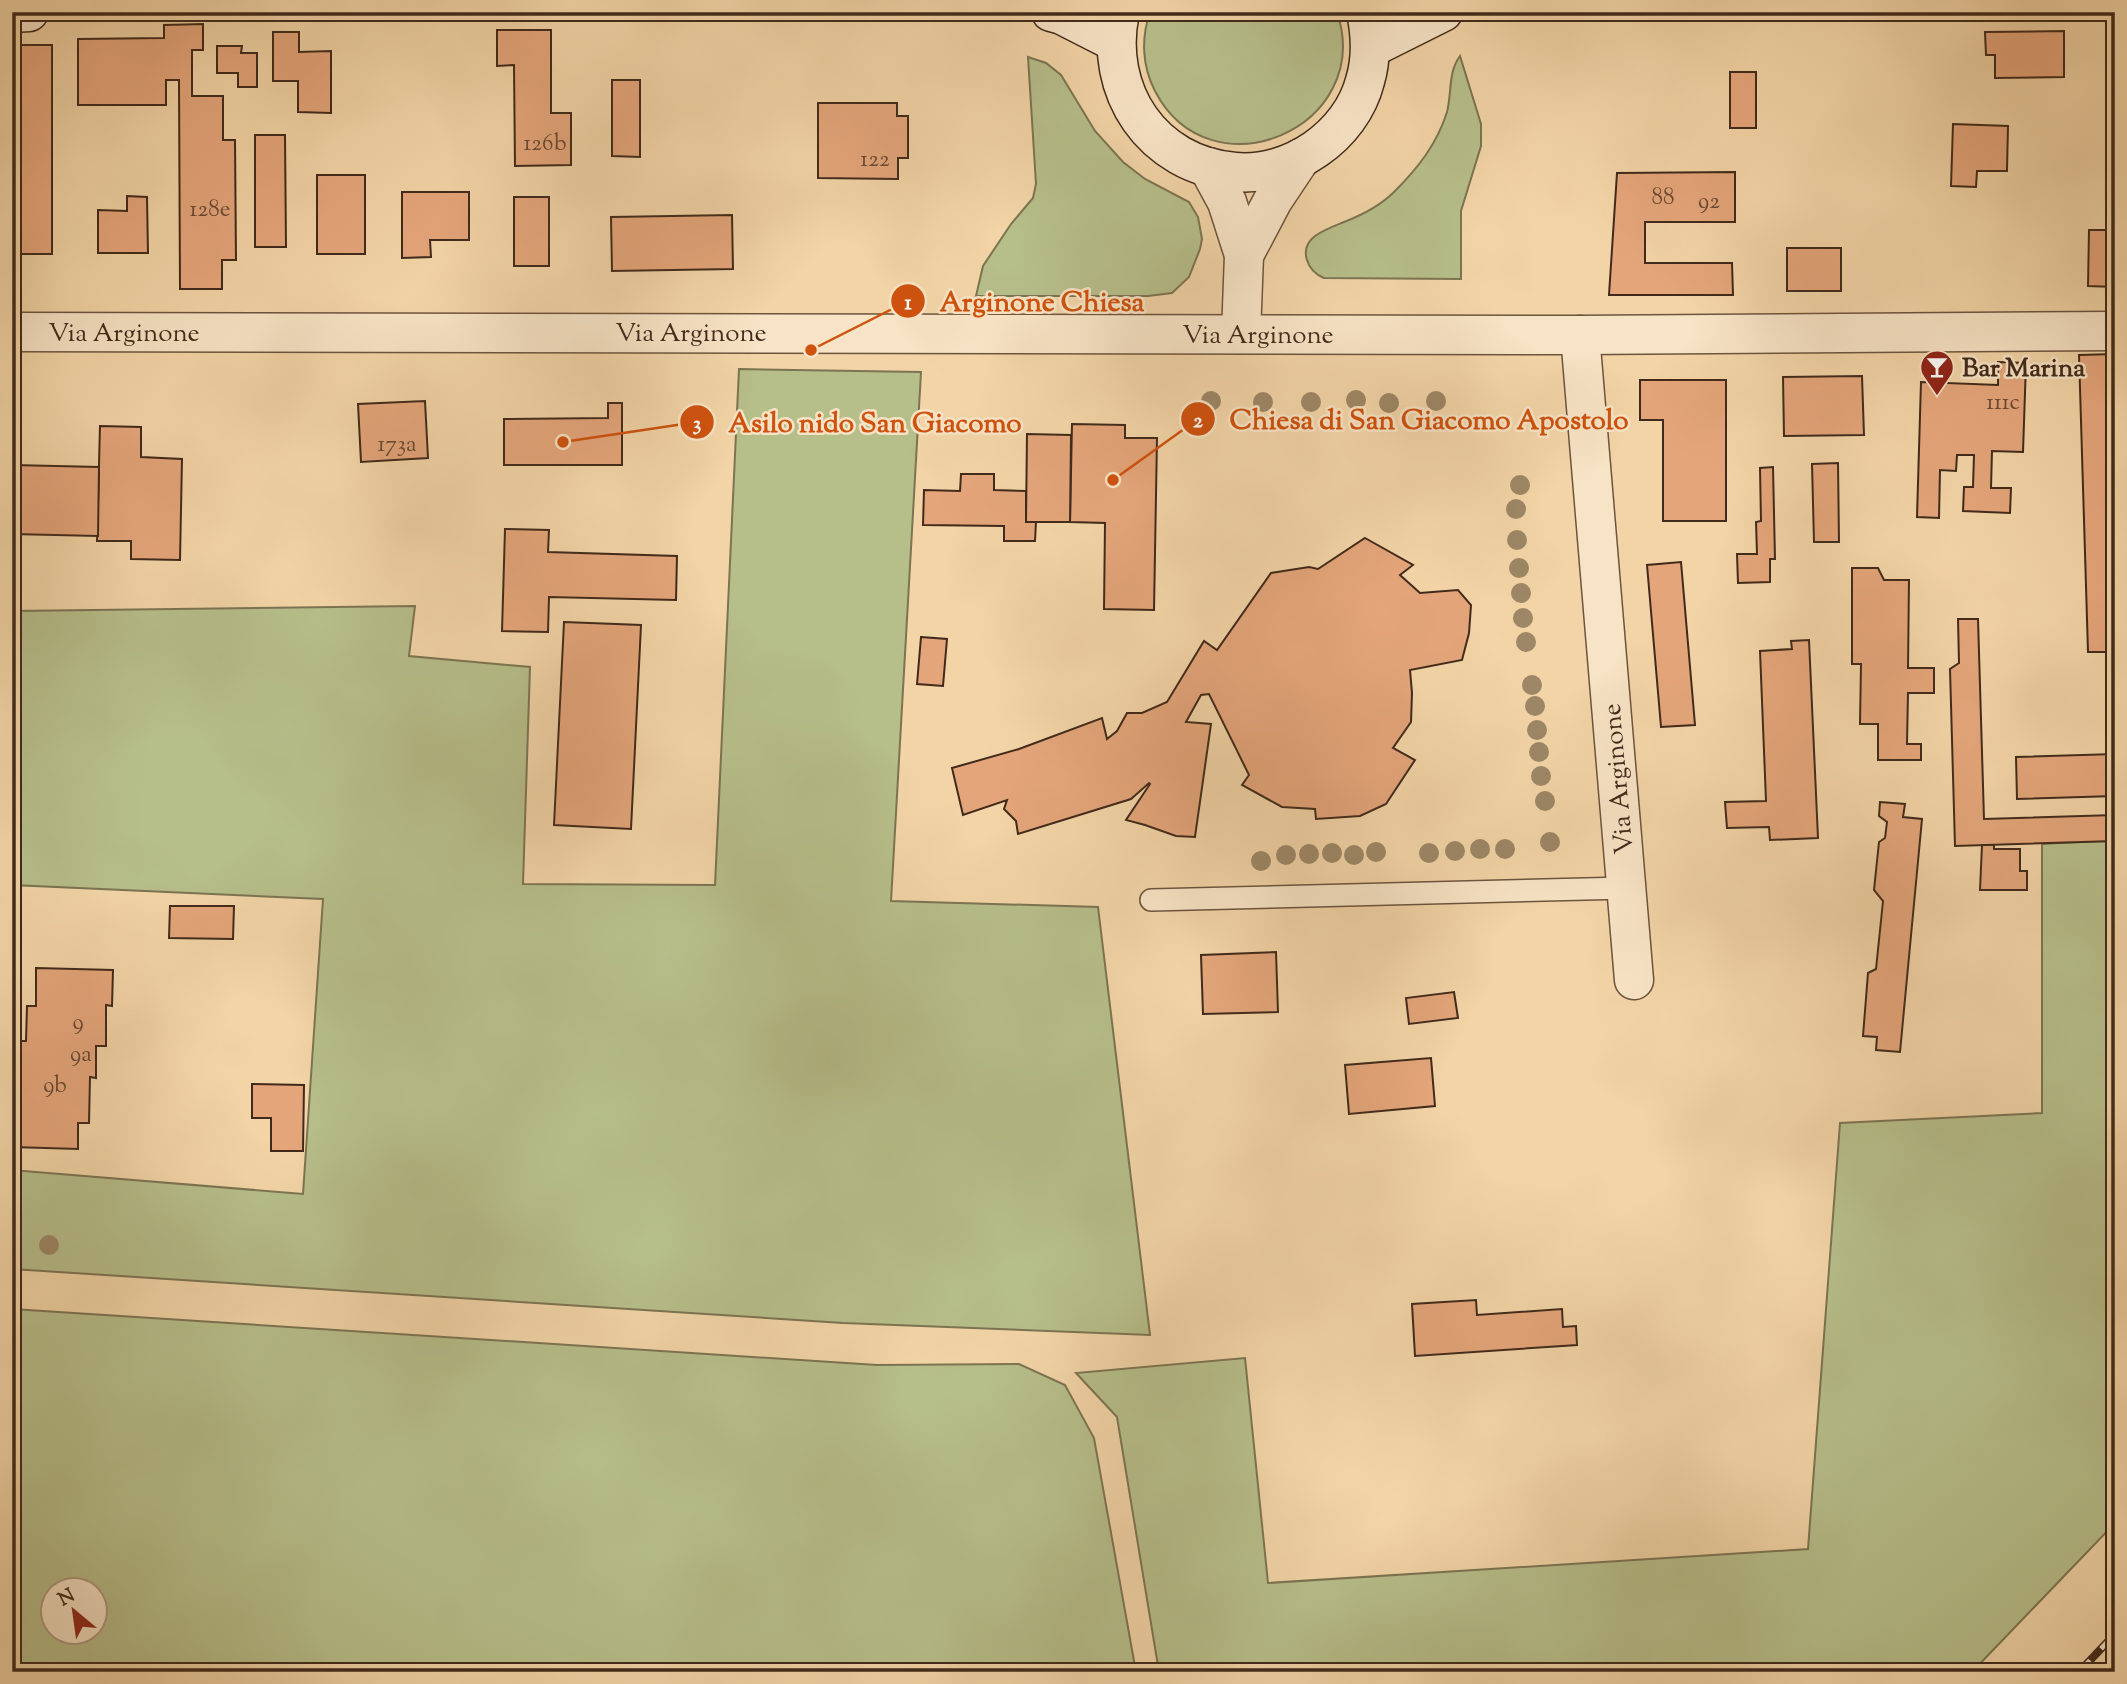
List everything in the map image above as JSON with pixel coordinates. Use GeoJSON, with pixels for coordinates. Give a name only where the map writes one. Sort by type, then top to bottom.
{"type":"FeatureCollection","features":[{"type":"Feature","properties":{"kind":"street"},"geometry":{"type":"LineString","coordinates":[[12,13],[29,12]]}},
{"type":"Feature","properties":{"kind":"street"},"geometry":{"type":"LineString","coordinates":[[1051,12],[1117,27],[1120,80],[1134,112],[1148,130],[1166,146],[1189,160],[1236,172],[1279,167],[1301,158],[1336,132],[1350,114],[1365,83],[1368,30],[1443,12]]}},
{"type":"Feature","properties":{"kind":"street"},"geometry":{"type":"LineString","coordinates":[[1244,255],[1273,200],[1301,158]]}},
{"type":"Feature","properties":{"kind":"street"},"geometry":{"type":"LineString","coordinates":[[1208,167],[1227,202],[1244,255],[1241,334]]}},
{"type":"Feature","properties":{"kind":"street","name":"Via Arginone"},"geometry":{"type":"LineString","coordinates":[[12,332],[1580,335],[2115,331]]}},
{"type":"Feature","properties":{"kind":"street","name":"Via Arginone"},"geometry":{"type":"LineString","coordinates":[[1580,335],[1634,980]]}},
{"type":"Feature","properties":{"kind":"lane","name":"Via Arginone"},"geometry":{"type":"LineString","coordinates":[[1151,900],[1626,888]]}},
{"type":"Feature","properties":{"kind":"green space"},"geometry":{"type":"Polygon","coordinates":[[[1150,12],[1337,12],[1343,53],[1333,88],[1311,116],[1281,135],[1247,144],[1212,140],[1180,123],[1155,91],[1147,72],[1144,52],[1150,12]]]}},
{"type":"Feature","properties":{"kind":"green space"},"geometry":{"type":"Polygon","coordinates":[[[1460,56],[1481,124],[1481,146],[1461,211],[1461,279],[1324,278],[1318,275],[1307,259],[1310,241],[1322,232],[1383,202],[1426,155],[1447,112],[1452,75],[1460,56]]]}},
{"type":"Feature","properties":{"kind":"green space"},"geometry":{"type":"Polygon","coordinates":[[[1028,57],[1046,63],[1061,75],[1095,131],[1123,162],[1145,179],[1189,202],[1198,217],[1202,239],[1189,277],[1172,293],[1148,296],[976,296],[983,266],[1011,224],[1033,198],[1036,184],[1028,57]]]}},
{"type":"Feature","properties":{"kind":"green space"},"geometry":{"type":"Polygon","coordinates":[[[739,369],[921,372],[891,901],[1098,907],[1150,1335],[843,1323],[12,1269],[12,1170],[303,1194],[323,899],[12,885],[12,611],[415,606],[409,656],[530,667],[523,884],[715,885],[739,369]]]}},
{"type":"Feature","properties":{"kind":"green space"},"geometry":{"type":"Polygon","coordinates":[[[2115,840],[2115,1523],[1972,1672],[1159,1672],[1117,1417],[1076,1373],[1245,1358],[1268,1583],[1808,1549],[1840,1123],[2042,1113],[2042,844],[2115,840]]]}},
{"type":"Feature","properties":{"kind":"green space"},"geometry":{"type":"Polygon","coordinates":[[[12,1309],[877,1365],[1019,1364],[1065,1385],[1094,1438],[1136,1672],[12,1672],[12,1309]]]}},
{"type":"Feature","properties":{"kind":"building"},"geometry":{"type":"Polygon","coordinates":[[[203,24],[203,50],[192,50],[192,96],[223,96],[223,140],[235,140],[236,260],[222,260],[222,289],[180,289],[179,80],[166,80],[166,105],[78,105],[78,39],[164,38],[164,25],[203,24]]]}},
{"type":"Feature","properties":{"kind":"building"},"geometry":{"type":"Polygon","coordinates":[[[497,30],[551,30],[551,113],[571,113],[571,165],[515,166],[514,65],[497,66],[497,30]]]}},
{"type":"Feature","properties":{"kind":"building"},"geometry":{"type":"Polygon","coordinates":[[[2064,31],[2064,77],[1995,78],[1995,55],[1986,55],[1985,32],[2064,31]]]}},
{"type":"Feature","properties":{"kind":"building"},"geometry":{"type":"Polygon","coordinates":[[[273,32],[299,32],[299,52],[331,51],[331,113],[298,112],[298,81],[273,81],[273,32]]]}},
{"type":"Feature","properties":{"kind":"building"},"geometry":{"type":"Polygon","coordinates":[[[12,45],[52,45],[52,254],[12,254],[12,45]]]}},
{"type":"Feature","properties":{"kind":"building"},"geometry":{"type":"Polygon","coordinates":[[[217,46],[242,46],[241,53],[257,53],[257,87],[238,87],[238,73],[217,73],[217,46]]]}},
{"type":"Feature","properties":{"kind":"building"},"geometry":{"type":"Polygon","coordinates":[[[1730,72],[1756,72],[1756,128],[1730,128],[1730,72]]]}},
{"type":"Feature","properties":{"kind":"building"},"geometry":{"type":"Polygon","coordinates":[[[612,80],[640,80],[640,157],[612,156],[612,80]]]}},
{"type":"Feature","properties":{"kind":"building"},"geometry":{"type":"Polygon","coordinates":[[[818,103],[897,103],[897,116],[908,116],[908,158],[898,158],[898,179],[818,178],[818,103]]]}},
{"type":"Feature","properties":{"kind":"building"},"geometry":{"type":"Polygon","coordinates":[[[1953,124],[2008,126],[2007,171],[1977,171],[1976,187],[1951,186],[1953,124]]]}},
{"type":"Feature","properties":{"kind":"building"},"geometry":{"type":"Polygon","coordinates":[[[255,135],[285,135],[286,247],[255,247],[255,135]]]}},
{"type":"Feature","properties":{"kind":"building"},"geometry":{"type":"Polygon","coordinates":[[[1735,172],[1735,222],[1645,222],[1645,263],[1732,263],[1733,295],[1609,295],[1617,173],[1735,172]]]}},
{"type":"Feature","properties":{"kind":"building"},"geometry":{"type":"Polygon","coordinates":[[[317,175],[365,175],[365,254],[317,254],[317,175]]]}},
{"type":"Feature","properties":{"kind":"building"},"geometry":{"type":"Polygon","coordinates":[[[402,192],[469,192],[469,240],[430,240],[431,257],[402,258],[402,192]]]}},
{"type":"Feature","properties":{"kind":"building"},"geometry":{"type":"Polygon","coordinates":[[[127,196],[147,197],[148,253],[98,253],[98,210],[127,211],[127,196]]]}},
{"type":"Feature","properties":{"kind":"building"},"geometry":{"type":"Polygon","coordinates":[[[514,197],[549,197],[549,266],[514,266],[514,197]]]}},
{"type":"Feature","properties":{"kind":"building"},"geometry":{"type":"Polygon","coordinates":[[[732,215],[733,269],[612,271],[611,217],[732,215]]]}},
{"type":"Feature","properties":{"kind":"building"},"geometry":{"type":"Polygon","coordinates":[[[2089,230],[2115,230],[2115,287],[2088,286],[2089,230]]]}},
{"type":"Feature","properties":{"kind":"building"},"geometry":{"type":"Polygon","coordinates":[[[1787,248],[1841,248],[1841,291],[1787,291],[1787,248]]]}},
{"type":"Feature","properties":{"kind":"building"},"geometry":{"type":"Polygon","coordinates":[[[2115,354],[2115,652],[2088,652],[2079,355],[2115,354]]]}},
{"type":"Feature","properties":{"kind":"building"},"geometry":{"type":"Polygon","coordinates":[[[1998,362],[2026,363],[2023,452],[1992,451],[1991,488],[2011,488],[2010,513],[1963,511],[1964,487],[1973,487],[1974,455],[1957,455],[1956,471],[1940,470],[1939,518],[1917,517],[1921,382],[1998,385],[1998,362]]]}},
{"type":"Feature","properties":{"kind":"building"},"geometry":{"type":"Polygon","coordinates":[[[1862,376],[1864,435],[1784,436],[1783,377],[1862,376]]]}},
{"type":"Feature","properties":{"kind":"building"},"geometry":{"type":"Polygon","coordinates":[[[1640,380],[1726,380],[1726,521],[1663,521],[1663,420],[1640,420],[1640,380]]]}},
{"type":"Feature","properties":{"kind":"building"},"geometry":{"type":"Polygon","coordinates":[[[425,401],[428,458],[361,462],[358,404],[425,401]]]}},
{"type":"Feature","properties":{"kind":"building"},"geometry":{"type":"Polygon","coordinates":[[[608,403],[622,403],[622,465],[504,465],[504,419],[608,418],[608,403]]]}},
{"type":"Feature","properties":{"kind":"building"},"geometry":{"type":"Polygon","coordinates":[[[1072,424],[1125,425],[1125,438],[1157,438],[1154,610],[1104,609],[1105,523],[1070,522],[1072,424]]]}},
{"type":"Feature","properties":{"kind":"building"},"geometry":{"type":"Polygon","coordinates":[[[100,426],[141,427],[141,457],[182,459],[180,560],[131,559],[131,541],[97,541],[100,426]]]}},
{"type":"Feature","properties":{"kind":"building"},"geometry":{"type":"Polygon","coordinates":[[[1027,434],[1071,435],[1070,522],[1026,522],[1027,434]]]}},
{"type":"Feature","properties":{"kind":"building"},"geometry":{"type":"Polygon","coordinates":[[[1838,463],[1839,542],[1814,542],[1812,464],[1838,463]]]}},
{"type":"Feature","properties":{"kind":"building"},"geometry":{"type":"Polygon","coordinates":[[[12,465],[99,467],[98,536],[12,534],[12,465]]]}},
{"type":"Feature","properties":{"kind":"building"},"geometry":{"type":"Polygon","coordinates":[[[1773,467],[1775,559],[1770,559],[1770,582],[1738,583],[1737,554],[1757,554],[1756,522],[1761,521],[1760,468],[1773,467]]]}},
{"type":"Feature","properties":{"kind":"building"},"geometry":{"type":"Polygon","coordinates":[[[961,474],[994,474],[994,490],[1026,491],[1026,522],[1036,522],[1035,541],[1004,541],[1004,526],[923,525],[924,490],[960,491],[961,474]]]}},
{"type":"Feature","properties":{"kind":"building"},"geometry":{"type":"Polygon","coordinates":[[[505,529],[549,530],[548,552],[677,556],[676,600],[549,597],[548,632],[502,631],[505,529]]]}},
{"type":"Feature","properties":{"kind":"building"},"geometry":{"type":"Polygon","coordinates":[[[1365,538],[1413,565],[1400,575],[1420,593],[1458,590],[1471,605],[1469,633],[1462,660],[1410,670],[1411,722],[1393,748],[1415,760],[1386,804],[1360,816],[1316,819],[1315,809],[1282,807],[1242,785],[1249,775],[1209,694],[1201,695],[1186,722],[1211,724],[1195,837],[1176,836],[1126,820],[1149,783],[1131,799],[1018,834],[1016,821],[1004,809],[1007,800],[963,815],[952,768],[1019,749],[1102,718],[1107,739],[1117,731],[1127,713],[1142,713],[1167,702],[1204,641],[1217,650],[1271,573],[1309,567],[1318,569],[1365,538]]]}},
{"type":"Feature","properties":{"kind":"building"},"geometry":{"type":"Polygon","coordinates":[[[1681,562],[1695,725],[1661,727],[1647,565],[1681,562]]]}},
{"type":"Feature","properties":{"kind":"building"},"geometry":{"type":"Polygon","coordinates":[[[1852,568],[1878,568],[1884,580],[1909,580],[1908,668],[1934,668],[1934,693],[1908,693],[1907,744],[1921,744],[1921,760],[1878,760],[1878,724],[1860,724],[1861,664],[1852,664],[1852,568]]]}},
{"type":"Feature","properties":{"kind":"building"},"geometry":{"type":"Polygon","coordinates":[[[1958,619],[1978,619],[1984,819],[2115,815],[2115,841],[1955,846],[1950,669],[1959,663],[1958,619]]]}},
{"type":"Feature","properties":{"kind":"building"},"geometry":{"type":"Polygon","coordinates":[[[564,622],[641,625],[631,829],[554,825],[564,622]]]}},
{"type":"Feature","properties":{"kind":"building"},"geometry":{"type":"Polygon","coordinates":[[[921,637],[947,639],[943,686],[917,684],[921,637]]]}},
{"type":"Feature","properties":{"kind":"building"},"geometry":{"type":"Polygon","coordinates":[[[1809,640],[1818,838],[1770,840],[1769,827],[1727,828],[1725,802],[1766,801],[1760,651],[1792,649],[1791,641],[1809,640]]]}},
{"type":"Feature","properties":{"kind":"building"},"geometry":{"type":"Polygon","coordinates":[[[2115,754],[2115,796],[2017,799],[2016,757],[2115,754]]]}},
{"type":"Feature","properties":{"kind":"building"},"geometry":{"type":"Polygon","coordinates":[[[1880,802],[1905,804],[1903,817],[1922,819],[1900,1052],[1876,1050],[1877,1037],[1863,1036],[1868,973],[1876,969],[1883,901],[1874,890],[1879,842],[1885,838],[1887,822],[1879,816],[1880,802]]]}},
{"type":"Feature","properties":{"kind":"building"},"geometry":{"type":"Polygon","coordinates":[[[1982,845],[1994,845],[1994,849],[2020,849],[2020,871],[2027,871],[2027,890],[1980,890],[1982,845]]]}},
{"type":"Feature","properties":{"kind":"building"},"geometry":{"type":"Polygon","coordinates":[[[170,906],[234,906],[233,939],[169,938],[170,906]]]}},
{"type":"Feature","properties":{"kind":"building"},"geometry":{"type":"Polygon","coordinates":[[[1276,952],[1278,1012],[1203,1014],[1201,955],[1276,952]]]}},
{"type":"Feature","properties":{"kind":"building"},"geometry":{"type":"Polygon","coordinates":[[[36,968],[113,970],[112,1006],[106,1005],[106,1046],[96,1046],[96,1078],[90,1077],[89,1123],[78,1123],[78,1149],[12,1147],[12,1068],[17,1068],[18,1041],[26,1041],[27,1006],[36,1006],[36,968]]]}},
{"type":"Feature","properties":{"kind":"building"},"geometry":{"type":"Polygon","coordinates":[[[1454,992],[1458,1018],[1409,1024],[1406,998],[1454,992]]]}},
{"type":"Feature","properties":{"kind":"building"},"geometry":{"type":"Polygon","coordinates":[[[1431,1058],[1435,1106],[1349,1114],[1345,1065],[1431,1058]]]}},
{"type":"Feature","properties":{"kind":"building"},"geometry":{"type":"Polygon","coordinates":[[[252,1084],[304,1085],[303,1151],[271,1151],[271,1118],[252,1118],[252,1084]]]}},
{"type":"Feature","properties":{"kind":"building"},"geometry":{"type":"Polygon","coordinates":[[[1476,1300],[1477,1315],[1562,1309],[1563,1327],[1576,1326],[1577,1345],[1415,1356],[1412,1304],[1476,1300]]]}},
{"type":"Feature","properties":{"kind":"railway"},"geometry":{"type":"LineString","coordinates":[[2079,1672],[2115,1634]]}},
{"type":"Feature","properties":{"kind":"place","name":"Arginone Chiesa"},"geometry":{"type":"Point","coordinates":[811,350]}},
{"type":"Feature","properties":{"kind":"place","name":"Bar Marina"},"geometry":{"type":"Point","coordinates":[1937,397]}},
{"type":"Feature","properties":{"kind":"place","name":"Asilo nido San Giacomo"},"geometry":{"type":"Point","coordinates":[563,442]}},
{"type":"Feature","properties":{"kind":"place","name":"Chiesa di San Giacomo Apostolo"},"geometry":{"type":"Point","coordinates":[1113,480]}}]}
